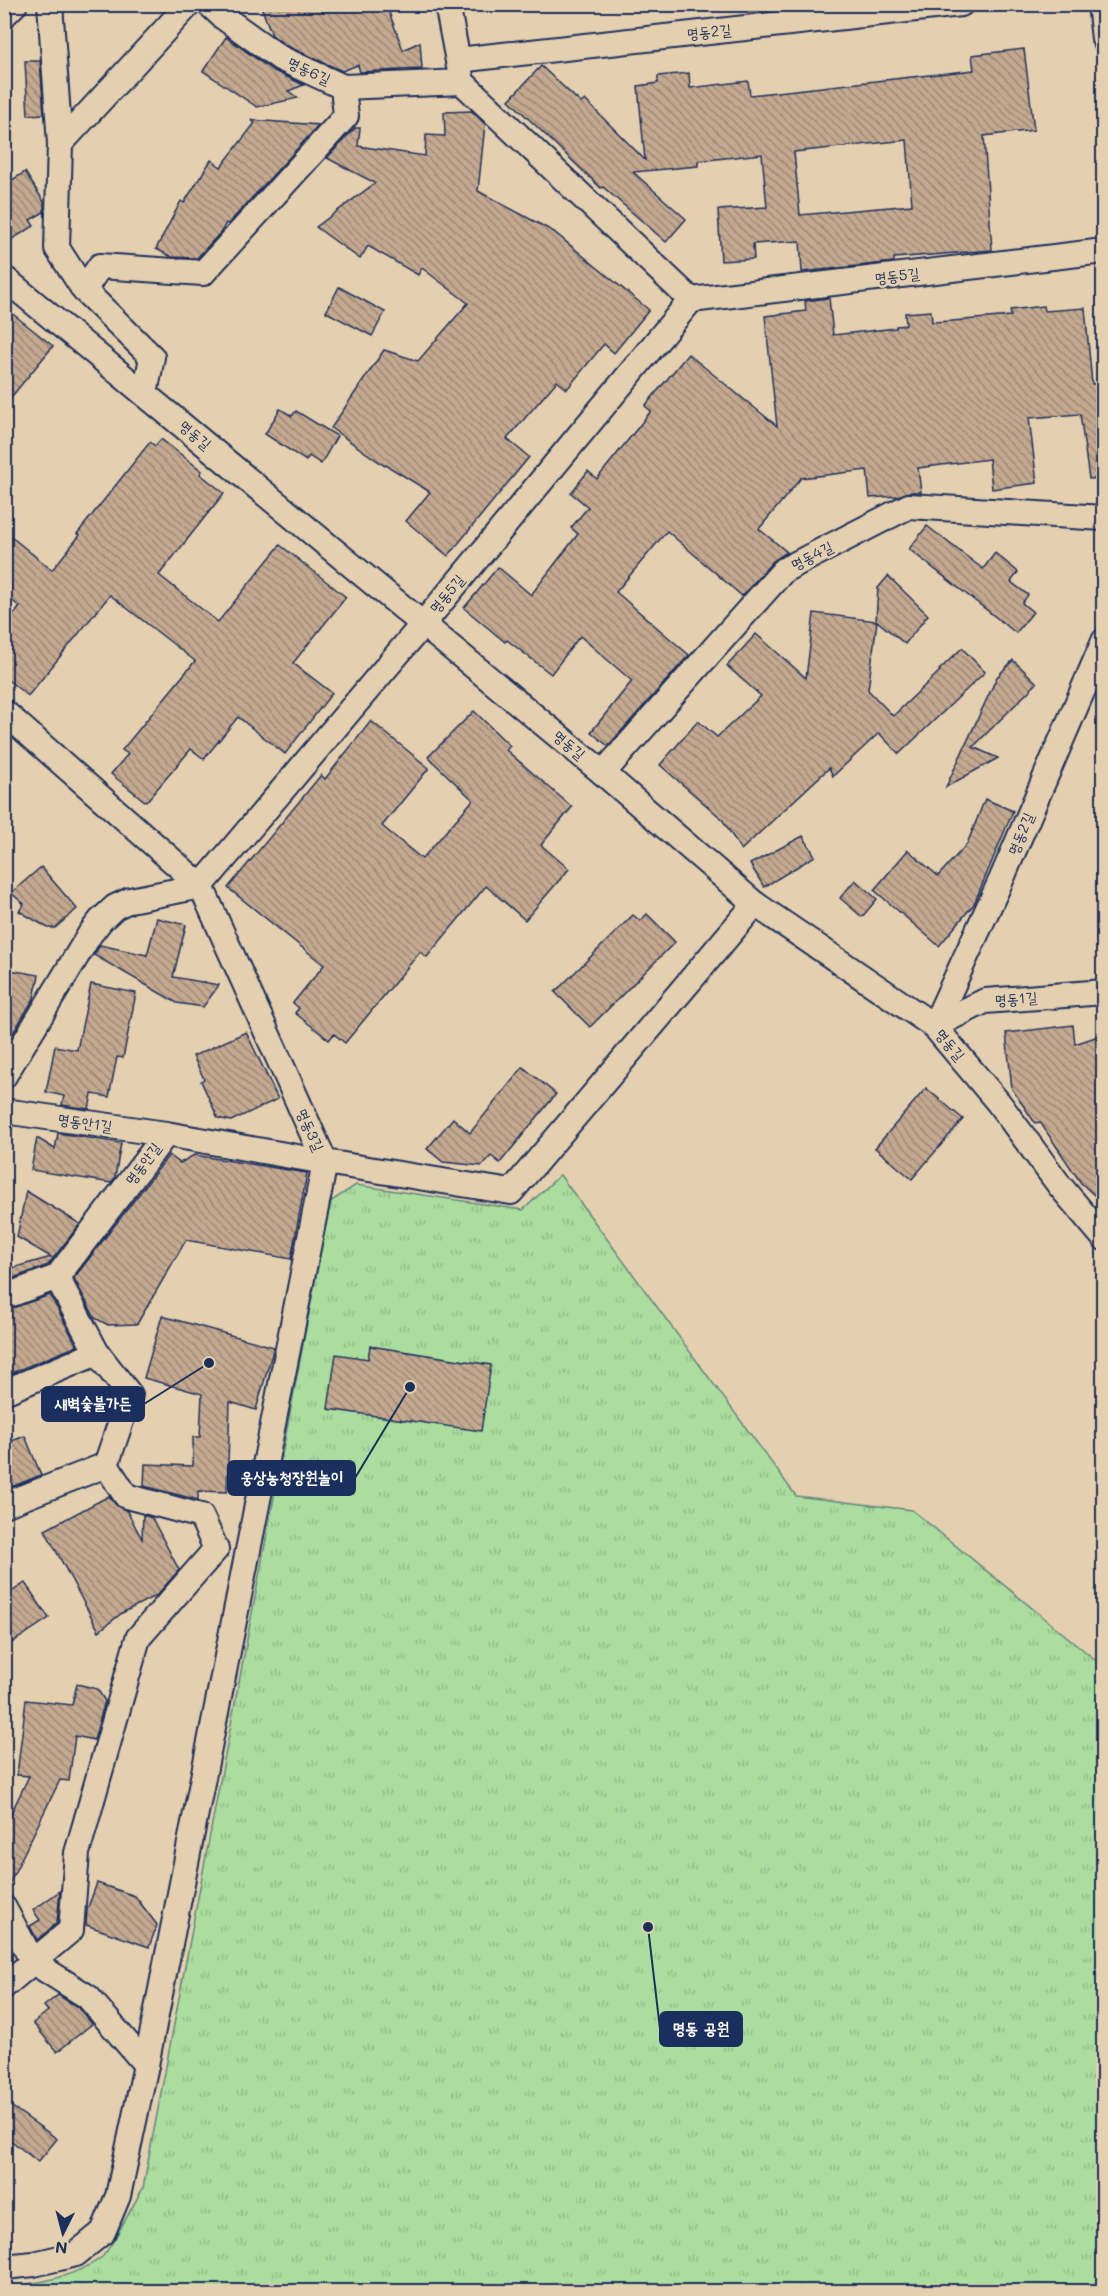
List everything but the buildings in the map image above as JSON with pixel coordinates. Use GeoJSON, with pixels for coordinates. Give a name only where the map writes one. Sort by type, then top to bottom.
{"type":"FeatureCollection","features":[{"type":"Feature","properties":{"kind":"street"},"geometry":{"type":"LineString","coordinates":[[4,15],[15,4]]}},
{"type":"Feature","properties":{"kind":"street"},"geometry":{"type":"LineString","coordinates":[[51,4],[60,144],[57,248],[84,290],[152,357],[145,394]]}},
{"type":"Feature","properties":{"kind":"street"},"geometry":{"type":"LineString","coordinates":[[60,144],[189,4]]}},
{"type":"Feature","properties":{"kind":"street","name":"명동6길"},"geometry":{"type":"LineString","coordinates":[[209,4],[223,17],[280,58],[343,87],[460,71]]}},
{"type":"Feature","properties":{"kind":"street"},"geometry":{"type":"LineString","coordinates":[[447,4],[460,71],[691,300]]}},
{"type":"Feature","properties":{"kind":"street","name":"명동2길"},"geometry":{"type":"LineString","coordinates":[[460,71],[961,4]]}},
{"type":"Feature","properties":{"kind":"street"},"geometry":{"type":"LineString","coordinates":[[1100,4],[1104,39]]}},
{"type":"Feature","properties":{"kind":"street"},"geometry":{"type":"LineString","coordinates":[[84,290],[100,266],[203,273],[346,116],[343,87]]}},
{"type":"Feature","properties":{"kind":"street","name":"명동5길"},"geometry":{"type":"LineString","coordinates":[[201,885],[423,624],[691,300],[1104,251]]}},
{"type":"Feature","properties":{"kind":"street","name":"명동길"},"geometry":{"type":"LineString","coordinates":[[4,278],[603,773],[755,904],[934,1026],[998,1102],[1060,1186],[1104,1238]]}},
{"type":"Feature","properties":{"kind":"street","name":"명동4길"},"geometry":{"type":"LineString","coordinates":[[603,773],[784,570],[909,506],[1104,518]]}},
{"type":"Feature","properties":{"kind":"street","name":"명동2길"},"geometry":{"type":"LineString","coordinates":[[934,1026],[1002,878],[1104,641]]}},
{"type":"Feature","properties":{"kind":"street","name":"명동3길"},"geometry":{"type":"LineString","coordinates":[[4,712],[201,885],[325,1162],[511,1192],[755,904]]}},
{"type":"Feature","properties":{"kind":"street"},"geometry":{"type":"LineString","coordinates":[[4,1076],[90,934],[101,920],[115,908],[130,900],[201,885]]}},
{"type":"Feature","properties":{"kind":"street","name":"명동1길"},"geometry":{"type":"LineString","coordinates":[[934,1026],[985,1001],[1104,993]]}},
{"type":"Feature","properties":{"kind":"street","name":"명동안1길"},"geometry":{"type":"LineString","coordinates":[[4,1111],[166,1134]]}},
{"type":"Feature","properties":{"kind":"street","name":"명동안길"},"geometry":{"type":"LineString","coordinates":[[57,1277],[166,1134],[325,1162]]}},
{"type":"Feature","properties":{"kind":"street"},"geometry":{"type":"LineString","coordinates":[[4,2267],[34,2264],[76,2254],[103,2232],[118,2196],[325,1162]]}},
{"type":"Feature","properties":{"kind":"street"},"geometry":{"type":"LineString","coordinates":[[4,1297],[57,1277],[97,1353],[130,1395],[106,1464],[4,1505]]}},
{"type":"Feature","properties":{"kind":"street"},"geometry":{"type":"LineString","coordinates":[[4,1392],[97,1353]]}},
{"type":"Feature","properties":{"kind":"street"},"geometry":{"type":"LineString","coordinates":[[106,1464],[126,1496],[201,1516],[216,1549]]}},
{"type":"Feature","properties":{"kind":"street"},"geometry":{"type":"LineString","coordinates":[[216,1549],[247,1554]]}},
{"type":"Feature","properties":{"kind":"street"},"geometry":{"type":"LineString","coordinates":[[4,1986],[71,1930],[77,1853],[138,1638],[216,1549]]}},
{"type":"Feature","properties":{"kind":"street"},"geometry":{"type":"LineString","coordinates":[[4,1908],[33,1962],[88,1997],[146,2065]]}},
{"type":"Feature","properties":{"kind":"green space"},"geometry":{"type":"Polygon","coordinates":[[[560,1175],[796,1496],[912,1510],[1103,1666],[1103,2291],[5,2292],[4,2286],[29,2284],[56,2278],[92,2264],[102,2257],[143,2188],[330,1202],[356,1185],[523,1210],[560,1175]]]}},
{"type":"Feature","properties":{"kind":"place","name":"새벽숯불가든"},"geometry":{"type":"Point","coordinates":[209,1363]}},
{"type":"Feature","properties":{"kind":"place","name":"웅상농청장원놀이"},"geometry":{"type":"Point","coordinates":[410,1387]}},
{"type":"Feature","properties":{"kind":"place","name":"명동 공원"},"geometry":{"type":"Point","coordinates":[648,1927]}}]}
